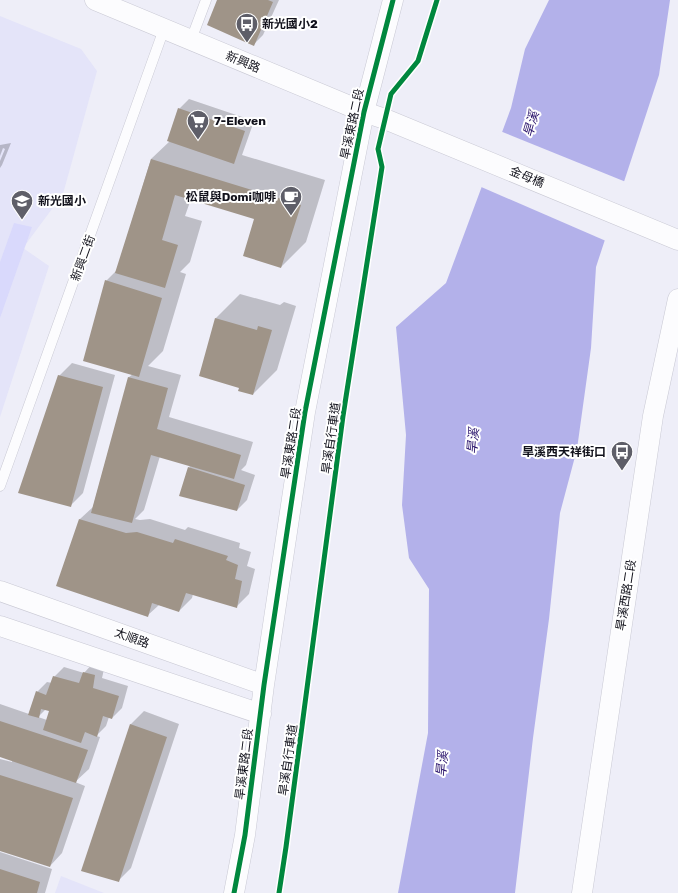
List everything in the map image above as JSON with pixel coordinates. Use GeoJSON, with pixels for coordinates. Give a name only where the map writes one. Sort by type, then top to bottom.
{"type":"FeatureCollection","features":[{"type":"Feature","properties":{"kind":"street","name":"新興路"},"geometry":{"type":"LineString","coordinates":[[95,0],[391,122]]}},
{"type":"Feature","properties":{"kind":"street","name":"旱溪東路二段"},"geometry":{"type":"LineString","coordinates":[[234,893],[245,835],[264,684],[305,412],[364,112],[393,0]]}},
{"type":"Feature","properties":{"kind":"street","name":"金母橋"},"geometry":{"type":"LineString","coordinates":[[391,122],[670,237]]}},
{"type":"Feature","properties":{"kind":"street","name":"旱溪西路二段"},"geometry":{"type":"LineString","coordinates":[[582,893],[653,416],[678,299]]}},
{"type":"Feature","properties":{"kind":"street","name":"太順路"},"geometry":{"type":"LineString","coordinates":[[0,591],[264,684]]}},
{"type":"Feature","properties":{"kind":"street"},"geometry":{"type":"LineString","coordinates":[[0,626],[261,714]]}},
{"type":"Feature","properties":{"kind":"lane"},"geometry":{"type":"LineString","coordinates":[[191,40],[206,0]]}},
{"type":"Feature","properties":{"kind":"lane","name":"新興二街"},"geometry":{"type":"LineString","coordinates":[[0,486],[164,29]]}},
{"type":"Feature","properties":{"kind":"shaded area","name":"新光國小"},"geometry":{"type":"Polygon","coordinates":[[[0,16],[81,49],[97,71],[63,194],[23,248],[49,266],[0,417],[0,16]]]}},
{"type":"Feature","properties":{"kind":"shaded area"},"geometry":{"type":"Polygon","coordinates":[[[14,223],[32,227],[0,318],[0,262],[14,223]]]}},
{"type":"Feature","properties":{"kind":"shaded area"},"geometry":{"type":"Polygon","coordinates":[[[61,876],[104,893],[55,893],[61,876]]]}},
{"type":"Feature","properties":{"kind":"water","name":"旱溪"},"geometry":{"type":"Polygon","coordinates":[[[549,0],[670,0],[659,75],[596,267],[591,348],[577,449],[560,513],[549,619],[533,738],[515,893],[398,893],[428,733],[429,589],[409,558],[402,505],[406,435],[396,327],[446,283],[511,108],[525,49],[549,0]]]}},
{"type":"Feature","properties":{"kind":"pier"},"geometry":{"type":"Polygon","coordinates":[[[500,131],[626,182],[606,241],[479,186],[500,131]]]}},
{"type":"Feature","properties":{"kind":"building"},"geometry":{"type":"Polygon","coordinates":[[[217,0],[268,0],[273,2],[254,46],[207,25],[217,0]]]}},
{"type":"Feature","properties":{"kind":"building"},"geometry":{"type":"Polygon","coordinates":[[[178,108],[245,131],[234,164],[167,141],[178,108]]]}},
{"type":"Feature","properties":{"kind":"building"},"geometry":{"type":"Polygon","coordinates":[[[151,159],[301,205],[281,268],[243,256],[254,219],[175,195],[162,240],[178,245],[165,288],[115,273],[151,159]]]}},
{"type":"Feature","properties":{"kind":"building"},"geometry":{"type":"Polygon","coordinates":[[[105,280],[162,298],[139,377],[83,361],[105,280]]]}},
{"type":"Feature","properties":{"kind":"building"},"geometry":{"type":"Polygon","coordinates":[[[215,318],[257,330],[258,326],[272,330],[253,395],[238,391],[239,388],[199,376],[215,318]]]}},
{"type":"Feature","properties":{"kind":"building"},"geometry":{"type":"Polygon","coordinates":[[[58,375],[103,387],[71,507],[18,493],[58,375]]]}},
{"type":"Feature","properties":{"kind":"building"},"geometry":{"type":"Polygon","coordinates":[[[128,377],[168,388],[157,429],[241,455],[234,479],[151,455],[132,523],[91,513],[128,377]]]}},
{"type":"Feature","properties":{"kind":"building"},"geometry":{"type":"Polygon","coordinates":[[[188,467],[245,485],[237,511],[179,496],[188,467]]]}},
{"type":"Feature","properties":{"kind":"building"},"geometry":{"type":"Polygon","coordinates":[[[79,519],[126,533],[137,532],[173,543],[175,539],[228,556],[226,560],[238,565],[235,579],[242,581],[237,608],[186,593],[179,612],[152,603],[148,617],[56,586],[79,519]]]}},
{"type":"Feature","properties":{"kind":"building"},"geometry":{"type":"Polygon","coordinates":[[[83,672],[95,675],[93,688],[119,696],[112,719],[103,716],[97,737],[85,732],[81,743],[43,730],[49,711],[41,709],[39,718],[28,715],[36,691],[46,695],[53,676],[79,683],[83,672]]]}},
{"type":"Feature","properties":{"kind":"building"},"geometry":{"type":"Polygon","coordinates":[[[0,721],[88,750],[76,783],[0,757],[0,721]]]}},
{"type":"Feature","properties":{"kind":"building"},"geometry":{"type":"Polygon","coordinates":[[[130,724],[167,737],[119,882],[81,871],[130,724]]]}},
{"type":"Feature","properties":{"kind":"building"},"geometry":{"type":"Polygon","coordinates":[[[0,775],[73,798],[50,867],[0,851],[0,775]]]}},
{"type":"Feature","properties":{"kind":"building"},"geometry":{"type":"Polygon","coordinates":[[[0,869],[40,882],[37,893],[0,893],[0,869]]]}},
{"type":"Feature","properties":{"kind":"cycle path"},"geometry":{"type":"LineString","coordinates":[[234,893],[245,835],[264,685],[305,412],[364,112],[393,0]]}},
{"type":"Feature","properties":{"kind":"cycle path","name":"旱溪自行車道"},"geometry":{"type":"LineString","coordinates":[[279,893],[343,416],[382,167],[378,149],[391,94],[418,61],[437,0]]}},
{"type":"Feature","properties":{"kind":"place","name":"新光國小2"},"geometry":{"type":"Point","coordinates":[247,44]}},
{"type":"Feature","properties":{"kind":"place","name":"7-Eleven"},"geometry":{"type":"Point","coordinates":[198,140]}},
{"type":"Feature","properties":{"kind":"place","name":"松鼠與Domi咖啡"},"geometry":{"type":"Point","coordinates":[291,216]}},
{"type":"Feature","properties":{"kind":"place","name":"新光國小"},"geometry":{"type":"Point","coordinates":[22,220]}},
{"type":"Feature","properties":{"kind":"place","name":"旱溪西天祥街口"},"geometry":{"type":"Point","coordinates":[622,472]}}]}
